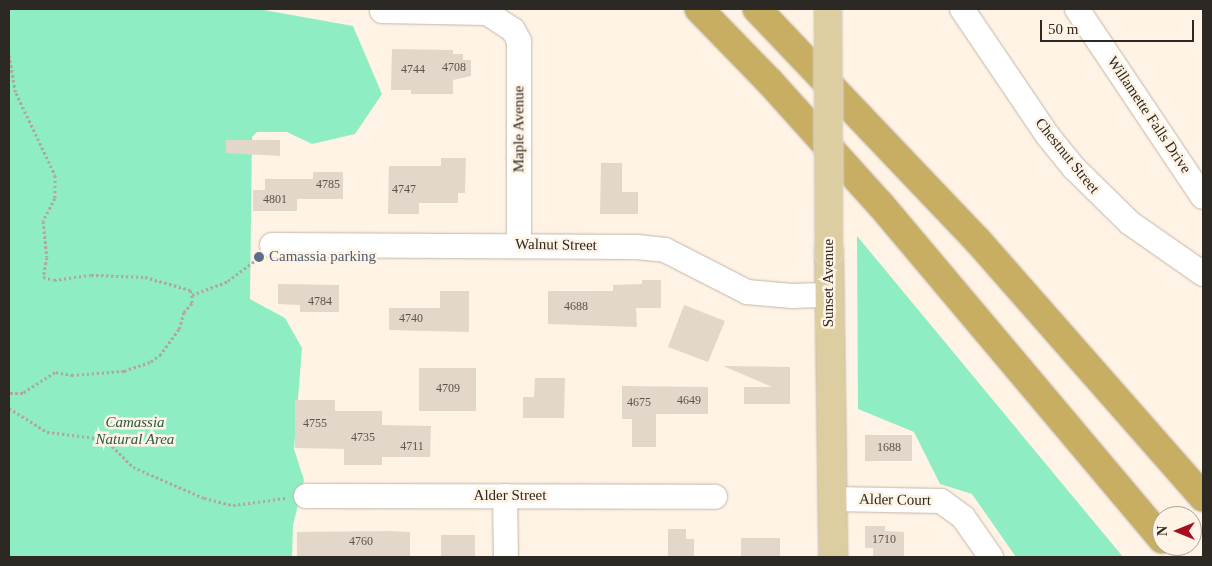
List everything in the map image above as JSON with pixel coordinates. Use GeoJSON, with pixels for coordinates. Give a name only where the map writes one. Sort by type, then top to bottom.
{"type":"FeatureCollection","features":[{"type":"Feature","properties":{"kind":"highway"},"geometry":{"type":"LineString","coordinates":[[699,9],[770,82],[898,225],[1152,527]]}},
{"type":"Feature","properties":{"kind":"highway"},"geometry":{"type":"LineString","coordinates":[[756,9],[978,241],[1203,497]]}},
{"type":"Feature","properties":{"kind":"main road","name":"Sunset Avenue"},"geometry":{"type":"LineString","coordinates":[[828,9],[829,295],[834,557]]}},
{"type":"Feature","properties":{"kind":"street","name":"Chestnut Street"},"geometry":{"type":"LineString","coordinates":[[962,9],[1048,136],[1081,176],[1130,223],[1203,274]]}},
{"type":"Feature","properties":{"kind":"street","name":"Willamette Falls Drive"},"geometry":{"type":"LineString","coordinates":[[1077,9],[1203,197]]}},
{"type":"Feature","properties":{"kind":"street","name":"Maple Avenue"},"geometry":{"type":"LineString","coordinates":[[382,10],[487,13],[513,30],[519,42],[519,244]]}},
{"type":"Feature","properties":{"kind":"street","name":"Walnut Street"},"geometry":{"type":"LineString","coordinates":[[272,244],[519,244],[665,250],[747,292],[792,296],[829,295]]}},
{"type":"Feature","properties":{"kind":"street","name":"Alder Street"},"geometry":{"type":"LineString","coordinates":[[306,496],[715,496]]}},
{"type":"Feature","properties":{"kind":"street"},"geometry":{"type":"LineString","coordinates":[[505,496],[506,557]]}},
{"type":"Feature","properties":{"kind":"street","name":"Alder Court"},"geometry":{"type":"LineString","coordinates":[[832,499],[941,501],[962,517],[990,557]]}},
{"type":"Feature","properties":{"kind":"path"},"geometry":{"type":"LineString","coordinates":[[9,56],[16,93],[55,175],[55,198],[43,221],[46,257],[43,277],[54,280],[91,276],[145,277],[190,290],[192,295],[192,303],[184,312],[179,329],[161,354],[150,362],[124,371],[73,375],[55,372],[23,393],[9,393]]}},
{"type":"Feature","properties":{"kind":"path"},"geometry":{"type":"LineString","coordinates":[[192,295],[228,281],[249,268],[272,244]]}},
{"type":"Feature","properties":{"kind":"path"},"geometry":{"type":"LineString","coordinates":[[9,408],[47,432],[105,439],[133,467],[204,498],[233,505],[306,496]]}},
{"type":"Feature","properties":{"kind":"green space","name":"Camassia Natural Area"},"geometry":{"type":"Polygon","coordinates":[[[9,9],[258,9],[353,26],[382,94],[355,134],[312,144],[287,132],[257,132],[252,137],[250,299],[285,318],[302,348],[294,449],[304,480],[293,525],[292,557],[9,557],[9,9]]]}},
{"type":"Feature","properties":{"kind":"green space"},"geometry":{"type":"Polygon","coordinates":[[[857,236],[1123,557],[1016,557],[972,494],[940,484],[914,432],[858,409],[857,236]]]}},
{"type":"Feature","properties":{"kind":"building"},"geometry":{"type":"Polygon","coordinates":[[[392,49],[453,50],[453,54],[463,54],[463,60],[471,60],[471,76],[453,80],[453,94],[411,94],[411,90],[391,90],[392,49]]]}},
{"type":"Feature","properties":{"kind":"building"},"geometry":{"type":"Polygon","coordinates":[[[226,140],[280,140],[280,156],[226,153],[226,140]]]}},
{"type":"Feature","properties":{"kind":"building"},"geometry":{"type":"Polygon","coordinates":[[[441,158],[466,158],[465,193],[458,193],[458,203],[419,203],[419,214],[388,214],[389,166],[441,166],[441,158]]]}},
{"type":"Feature","properties":{"kind":"building"},"geometry":{"type":"Polygon","coordinates":[[[601,163],[622,163],[622,192],[638,192],[638,214],[600,214],[601,163]]]}},
{"type":"Feature","properties":{"kind":"building"},"geometry":{"type":"Polygon","coordinates":[[[313,172],[343,172],[343,199],[297,199],[297,211],[253,211],[253,190],[265,190],[265,179],[313,179],[313,172]]]}},
{"type":"Feature","properties":{"kind":"building"},"geometry":{"type":"Polygon","coordinates":[[[642,280],[661,280],[661,308],[636,308],[637,327],[548,324],[548,291],[613,291],[613,285],[642,284],[642,280]]]}},
{"type":"Feature","properties":{"kind":"building"},"geometry":{"type":"Polygon","coordinates":[[[278,284],[339,285],[339,312],[300,312],[300,305],[278,304],[278,284]]]}},
{"type":"Feature","properties":{"kind":"building"},"geometry":{"type":"Polygon","coordinates":[[[440,291],[469,291],[469,332],[389,330],[389,308],[440,308],[440,291]]]}},
{"type":"Feature","properties":{"kind":"building"},"geometry":{"type":"Polygon","coordinates":[[[684,305],[725,321],[708,362],[668,347],[684,305]]]}},
{"type":"Feature","properties":{"kind":"building"},"geometry":{"type":"Polygon","coordinates":[[[723,366],[790,367],[790,404],[744,404],[744,387],[772,387],[723,366]]]}},
{"type":"Feature","properties":{"kind":"building"},"geometry":{"type":"Polygon","coordinates":[[[419,368],[476,368],[476,411],[419,411],[419,368]]]}},
{"type":"Feature","properties":{"kind":"building"},"geometry":{"type":"Polygon","coordinates":[[[535,378],[565,378],[564,418],[523,418],[523,397],[534,397],[535,378]]]}},
{"type":"Feature","properties":{"kind":"building"},"geometry":{"type":"Polygon","coordinates":[[[622,386],[708,387],[708,414],[656,414],[656,447],[632,447],[632,419],[622,419],[622,386]]]}},
{"type":"Feature","properties":{"kind":"building"},"geometry":{"type":"Polygon","coordinates":[[[295,400],[335,400],[335,411],[382,411],[382,425],[431,426],[430,457],[382,457],[382,465],[344,465],[344,449],[295,448],[295,400]]]}},
{"type":"Feature","properties":{"kind":"building"},"geometry":{"type":"Polygon","coordinates":[[[865,435],[912,435],[912,461],[865,461],[865,435]]]}},
{"type":"Feature","properties":{"kind":"building"},"geometry":{"type":"Polygon","coordinates":[[[865,526],[885,526],[885,531],[904,532],[904,557],[873,557],[873,548],[865,548],[865,526]]]}},
{"type":"Feature","properties":{"kind":"building"},"geometry":{"type":"Polygon","coordinates":[[[668,529],[686,529],[686,539],[694,539],[694,557],[668,557],[668,529]]]}},
{"type":"Feature","properties":{"kind":"building"},"geometry":{"type":"Polygon","coordinates":[[[297,532],[410,532],[410,557],[297,557],[297,532]]]}},
{"type":"Feature","properties":{"kind":"building"},"geometry":{"type":"Polygon","coordinates":[[[441,535],[475,535],[475,557],[441,557],[441,535]]]}},
{"type":"Feature","properties":{"kind":"building"},"geometry":{"type":"Polygon","coordinates":[[[741,538],[780,538],[780,557],[741,557],[741,538]]]}},
{"type":"Feature","properties":{"kind":"place","name":"Camassia parking"},"geometry":{"type":"Point","coordinates":[259,257]}}]}
